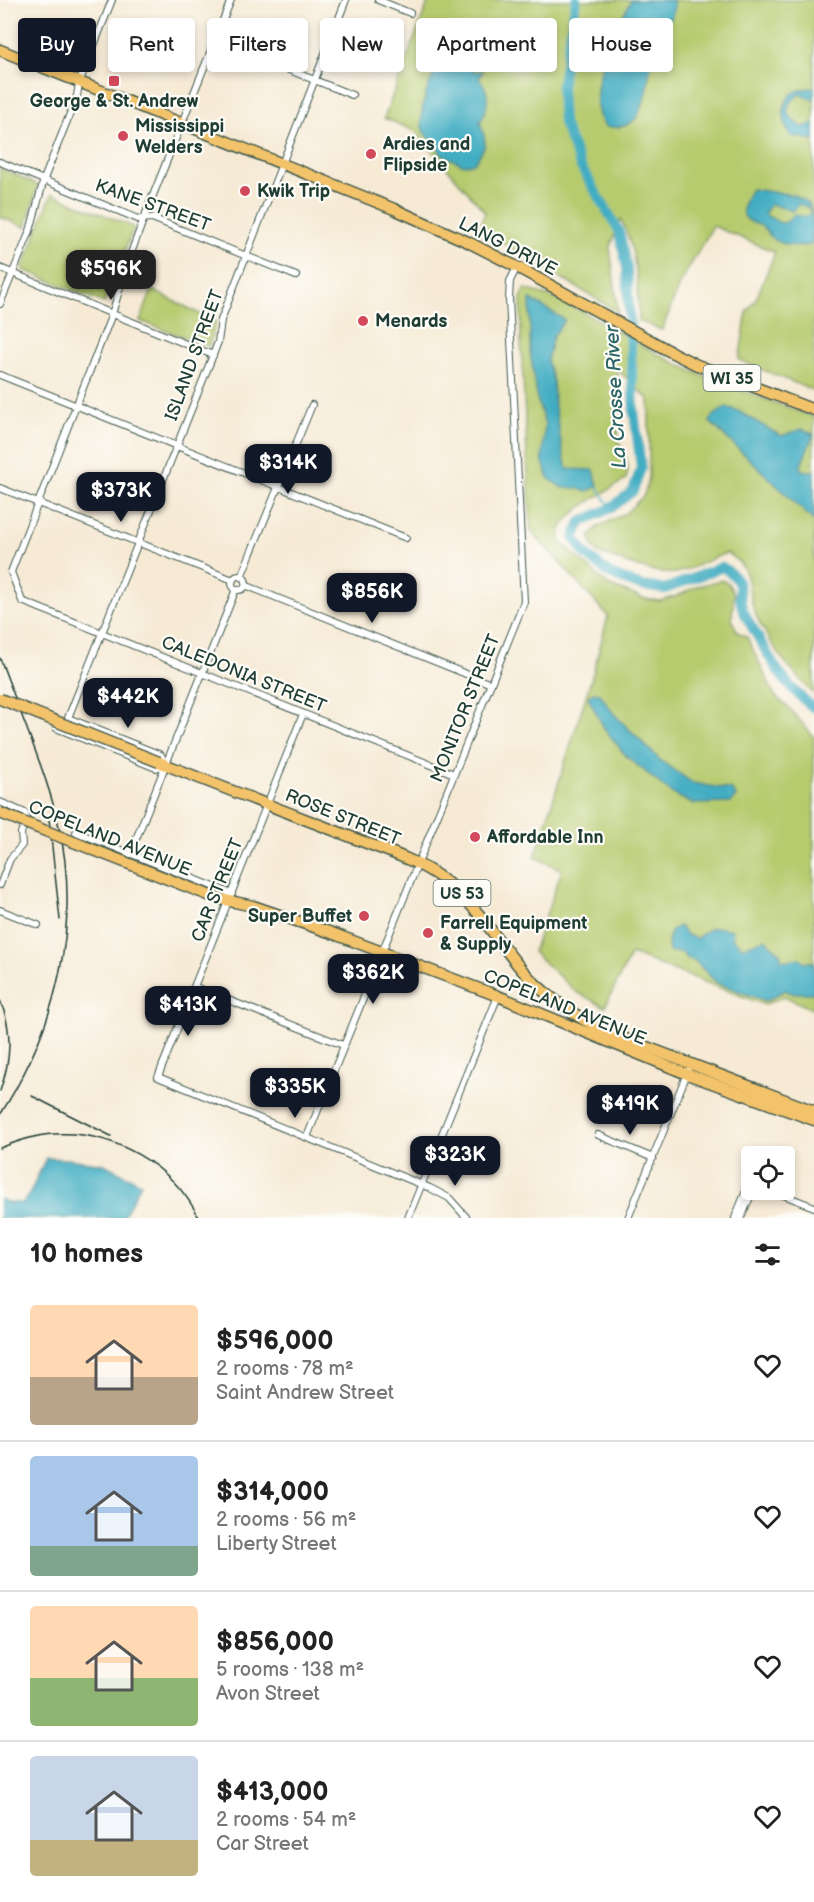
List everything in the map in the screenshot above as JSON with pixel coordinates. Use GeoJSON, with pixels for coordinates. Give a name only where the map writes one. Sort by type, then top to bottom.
{"type":"FeatureCollection","features":[{"type":"Feature","properties":{"kind":"main road","name":"WI 35"},"geometry":{"type":"LineString","coordinates":[[0,50],[182,123]]}},
{"type":"Feature","properties":{"kind":"main road","name":"LANG DRIVE"},"geometry":{"type":"LineString","coordinates":[[182,123],[394,209],[517,267],[697,365],[814,410]]}},
{"type":"Feature","properties":{"kind":"main road","name":"ROSE STREET"},"geometry":{"type":"LineString","coordinates":[[0,699],[432,871],[462,893],[523,971],[543,991],[579,1018],[602,1030],[625,1038]]}},
{"type":"Feature","properties":{"kind":"main road","name":"COPELAND AVENUE"},"geometry":{"type":"LineString","coordinates":[[0,813],[216,898],[230,898],[254,906],[498,996],[689,1069],[814,1120]]}},
{"type":"Feature","properties":{"kind":"main road","name":"COPELAND AVENUE"},"geometry":{"type":"LineString","coordinates":[[625,1038],[689,1069],[814,1111]]}},
{"type":"Feature","properties":{"kind":"street"},"geometry":{"type":"LineString","coordinates":[[0,304],[30,231],[44,179],[112,0]]}},
{"type":"Feature","properties":{"kind":"street"},"geometry":{"type":"LineString","coordinates":[[223,18],[231,0]]}},
{"type":"Feature","properties":{"kind":"street","name":"ISLAND STREET"},"geometry":{"type":"LineString","coordinates":[[163,763],[161,755],[68,718],[213,355],[218,342],[221,320],[346,0]]}},
{"type":"Feature","properties":{"kind":"street"},"geometry":{"type":"LineString","coordinates":[[378,0],[410,13]]}},
{"type":"Feature","properties":{"kind":"street"},"geometry":{"type":"LineString","coordinates":[[38,502],[112,314],[144,218],[207,58]]}},
{"type":"Feature","properties":{"kind":"street"},"geometry":{"type":"LineString","coordinates":[[295,72],[352,95]]}},
{"type":"Feature","properties":{"kind":"street","name":"KANE STREET"},"geometry":{"type":"LineString","coordinates":[[0,162],[138,219],[152,218],[296,276]]}},
{"type":"Feature","properties":{"kind":"street","name":"MONITOR STREET"},"geometry":{"type":"LineString","coordinates":[[306,1137],[520,613],[524,597],[509,299],[510,281],[517,267]]}},
{"type":"Feature","properties":{"kind":"street"},"geometry":{"type":"LineString","coordinates":[[0,268],[213,355]]}},
{"type":"Feature","properties":{"kind":"street"},"geometry":{"type":"LineString","coordinates":[[0,375],[406,538]]}},
{"type":"Feature","properties":{"kind":"street"},"geometry":{"type":"LineString","coordinates":[[241,577],[312,405]]}},
{"type":"Feature","properties":{"kind":"street"},"geometry":{"type":"LineString","coordinates":[[0,488],[233,580]]}},
{"type":"Feature","properties":{"kind":"street","name":"CALEDONIA STREET"},"geometry":{"type":"LineString","coordinates":[[38,502],[10,572],[22,601],[454,774]]}},
{"type":"Feature","properties":{"kind":"street"},"geometry":{"type":"LineString","coordinates":[[236,589],[233,586],[233,580],[237,576],[241,577]]}},
{"type":"Feature","properties":{"kind":"street"},"geometry":{"type":"LineString","coordinates":[[241,577],[245,585]]}},
{"type":"Feature","properties":{"kind":"street"},"geometry":{"type":"LineString","coordinates":[[245,585],[491,684]]}},
{"type":"Feature","properties":{"kind":"street"},"geometry":{"type":"LineString","coordinates":[[236,589],[241,589],[245,585]]}},
{"type":"Feature","properties":{"kind":"street"},"geometry":{"type":"LineString","coordinates":[[130,854],[163,763],[203,674],[236,589]]}},
{"type":"Feature","properties":{"kind":"street","name":"CAR STREET"},"geometry":{"type":"LineString","coordinates":[[303,714],[158,1077],[306,1137]]}},
{"type":"Feature","properties":{"kind":"street"},"geometry":{"type":"LineString","coordinates":[[56,728],[156,768],[163,763]]}},
{"type":"Feature","properties":{"kind":"street"},"geometry":{"type":"LineString","coordinates":[[0,802],[26,814],[27,819],[21,833],[22,845],[10,859],[0,885]]}},
{"type":"Feature","properties":{"kind":"street"},"geometry":{"type":"LineString","coordinates":[[76,832],[230,898]]}},
{"type":"Feature","properties":{"kind":"street"},"geometry":{"type":"LineString","coordinates":[[0,910],[38,925]]}},
{"type":"Feature","properties":{"kind":"street"},"geometry":{"type":"LineString","coordinates":[[195,987],[343,1046]]}},
{"type":"Feature","properties":{"kind":"street"},"geometry":{"type":"LineString","coordinates":[[408,1218],[498,996]]}},
{"type":"Feature","properties":{"kind":"street"},"geometry":{"type":"LineString","coordinates":[[628,1218],[689,1069]]}},
{"type":"Feature","properties":{"kind":"street"},"geometry":{"type":"LineString","coordinates":[[597,1136],[653,1158]]}},
{"type":"Feature","properties":{"kind":"street"},"geometry":{"type":"LineString","coordinates":[[306,1137],[422,1184],[449,1198],[467,1218]]}},
{"type":"Feature","properties":{"kind":"street"},"geometry":{"type":"LineString","coordinates":[[795,1199],[814,1207]]}},
{"type":"Feature","properties":{"kind":"street"},"geometry":{"type":"LineString","coordinates":[[735,1218],[743,1200]]}},
{"type":"Feature","properties":{"kind":"street"},"geometry":{"type":"LineString","coordinates":[[741,1218],[749,1200]]}},
{"type":"Feature","properties":{"kind":"green space"},"geometry":{"type":"Polygon","coordinates":[[[429,0],[814,0],[814,391],[739,360],[747,312],[757,297],[775,252],[713,226],[680,283],[662,330],[639,321],[633,256],[621,219],[610,248],[618,312],[503,243],[477,232],[485,212],[415,131],[384,118],[402,72],[404,72],[404,66],[416,34],[416,72],[557,72],[557,18],[422,18],[429,0]]]}},
{"type":"Feature","properties":{"kind":"green space"},"geometry":{"type":"Polygon","coordinates":[[[0,168],[38,185],[26,227],[0,217],[0,168]]]}},
{"type":"Feature","properties":{"kind":"green space"},"geometry":{"type":"Polygon","coordinates":[[[52,194],[134,227],[104,303],[22,269],[52,194]]]}},
{"type":"Feature","properties":{"kind":"green space"},"geometry":{"type":"Polygon","coordinates":[[[525,289],[563,302],[686,368],[814,417],[814,694],[773,646],[755,614],[748,578],[736,559],[727,553],[685,570],[671,573],[638,567],[598,553],[592,545],[590,536],[598,527],[626,513],[644,495],[649,478],[649,400],[617,369],[618,438],[628,465],[626,479],[574,513],[561,531],[560,541],[608,585],[644,599],[660,601],[698,586],[722,580],[728,583],[734,594],[732,619],[737,632],[747,637],[775,696],[790,709],[814,737],[814,1010],[784,996],[765,1005],[631,954],[605,1007],[576,992],[533,952],[562,870],[535,857],[592,677],[608,616],[531,531],[521,340],[521,298],[525,289]]]}},
{"type":"Feature","properties":{"kind":"green space"},"geometry":{"type":"Polygon","coordinates":[[[152,290],[216,322],[209,346],[140,321],[152,290]]]}},
{"type":"Feature","properties":{"kind":"water"},"geometry":{"type":"Polygon","coordinates":[[[631,0],[673,0],[671,18],[623,18],[631,0]]]}},
{"type":"Feature","properties":{"kind":"water"},"geometry":{"type":"Polygon","coordinates":[[[435,72],[482,72],[479,78],[487,94],[487,100],[480,122],[485,144],[474,163],[464,165],[441,154],[424,132],[422,113],[435,72]]]}},
{"type":"Feature","properties":{"kind":"water"},"geometry":{"type":"Polygon","coordinates":[[[601,72],[650,72],[640,111],[630,123],[622,126],[606,127],[599,114],[598,82],[601,72]]]}},
{"type":"Feature","properties":{"kind":"water"},"geometry":{"type":"Polygon","coordinates":[[[814,87],[814,100],[799,94],[790,103],[787,112],[802,127],[814,124],[814,140],[791,136],[784,119],[786,101],[797,91],[814,87]]]}},
{"type":"Feature","properties":{"kind":"water"},"geometry":{"type":"Polygon","coordinates":[[[751,189],[794,195],[809,204],[813,225],[811,245],[784,244],[774,240],[763,227],[746,219],[743,207],[751,189]],[[771,204],[764,214],[780,223],[787,222],[794,214],[805,217],[810,214],[809,208],[799,204],[792,211],[771,204]]]}},
{"type":"Feature","properties":{"kind":"water"},"geometry":{"type":"Polygon","coordinates":[[[530,299],[565,320],[553,336],[547,360],[553,381],[554,402],[567,469],[594,470],[598,486],[586,492],[577,488],[563,488],[548,478],[542,459],[545,424],[537,399],[530,351],[530,299]]]}},
{"type":"Feature","properties":{"kind":"water"},"geometry":{"type":"Polygon","coordinates":[[[726,407],[738,411],[781,436],[802,429],[813,434],[801,468],[804,471],[814,471],[814,521],[710,422],[712,417],[726,407]]]}},
{"type":"Feature","properties":{"kind":"water"},"geometry":{"type":"Polygon","coordinates":[[[594,692],[600,694],[613,713],[661,761],[693,783],[732,790],[736,796],[731,803],[693,804],[673,794],[626,756],[604,728],[588,697],[594,692]]]}},
{"type":"Feature","properties":{"kind":"water"},"geometry":{"type":"Polygon","coordinates":[[[680,926],[685,934],[697,939],[713,928],[732,930],[733,939],[743,947],[765,939],[780,953],[782,961],[799,958],[805,962],[814,962],[814,993],[791,993],[785,990],[766,1001],[717,983],[694,960],[686,958],[682,952],[669,952],[668,942],[671,930],[680,926]]]}},
{"type":"Feature","properties":{"kind":"water"},"geometry":{"type":"Polygon","coordinates":[[[46,1158],[104,1164],[141,1183],[123,1218],[0,1218],[0,1199],[10,1203],[23,1203],[46,1158]]]}},
{"type":"Feature","properties":{"kind":"waterway","name":"La Crosse River"},"geometry":{"type":"LineString","coordinates":[[576,0],[561,88],[563,123],[581,167],[619,231],[627,268],[634,411],[641,468],[633,491],[611,508],[581,522],[574,538],[584,553],[610,574],[641,586],[665,589],[722,567],[738,582],[745,614],[782,677],[814,708]]}},
{"type":"Feature","properties":{"kind":"waterway"},"geometry":{"type":"LineString","coordinates":[[597,486],[611,508]]}},
{"type":"Feature","properties":{"kind":"railway"},"geometry":{"type":"LineString","coordinates":[[0,658],[38,758],[57,818],[64,857],[67,895],[60,972],[50,1010],[37,1046],[0,1115]]}},
{"type":"Feature","properties":{"kind":"railway"},"geometry":{"type":"LineString","coordinates":[[49,819],[60,920]]}},
{"type":"Feature","properties":{"kind":"railway"},"geometry":{"type":"LineString","coordinates":[[0,1000],[9,1034],[8,1057],[0,1091]]}},
{"type":"Feature","properties":{"kind":"railway"},"geometry":{"type":"LineString","coordinates":[[32,1096],[111,1136]]}},
{"type":"Feature","properties":{"kind":"railway"},"geometry":{"type":"LineString","coordinates":[[0,1148],[27,1139],[54,1134],[76,1134],[119,1145],[157,1167],[174,1182],[188,1199],[199,1218]]}},
{"type":"Feature","properties":{"kind":"place","name":"George & St. Andrew"},"geometry":{"type":"Point","coordinates":[114,81]}},
{"type":"Feature","properties":{"kind":"place","name":"Mississippi Welders"},"geometry":{"type":"Point","coordinates":[123,136]}},
{"type":"Feature","properties":{"kind":"place","name":"Ardies and Flipside"},"geometry":{"type":"Point","coordinates":[371,154]}},
{"type":"Feature","properties":{"kind":"place","name":"Kwik Trip"},"geometry":{"type":"Point","coordinates":[245,191]}},
{"type":"Feature","properties":{"kind":"place","name":"Menards"},"geometry":{"type":"Point","coordinates":[363,321]}},
{"type":"Feature","properties":{"kind":"place","name":"Affordable Inn"},"geometry":{"type":"Point","coordinates":[475,837]}},
{"type":"Feature","properties":{"kind":"place","name":"Super Buffet"},"geometry":{"type":"Point","coordinates":[364,916]}},
{"type":"Feature","properties":{"kind":"place","name":"Farrell Equipment & Supply"},"geometry":{"type":"Point","coordinates":[428,933]}}]}
